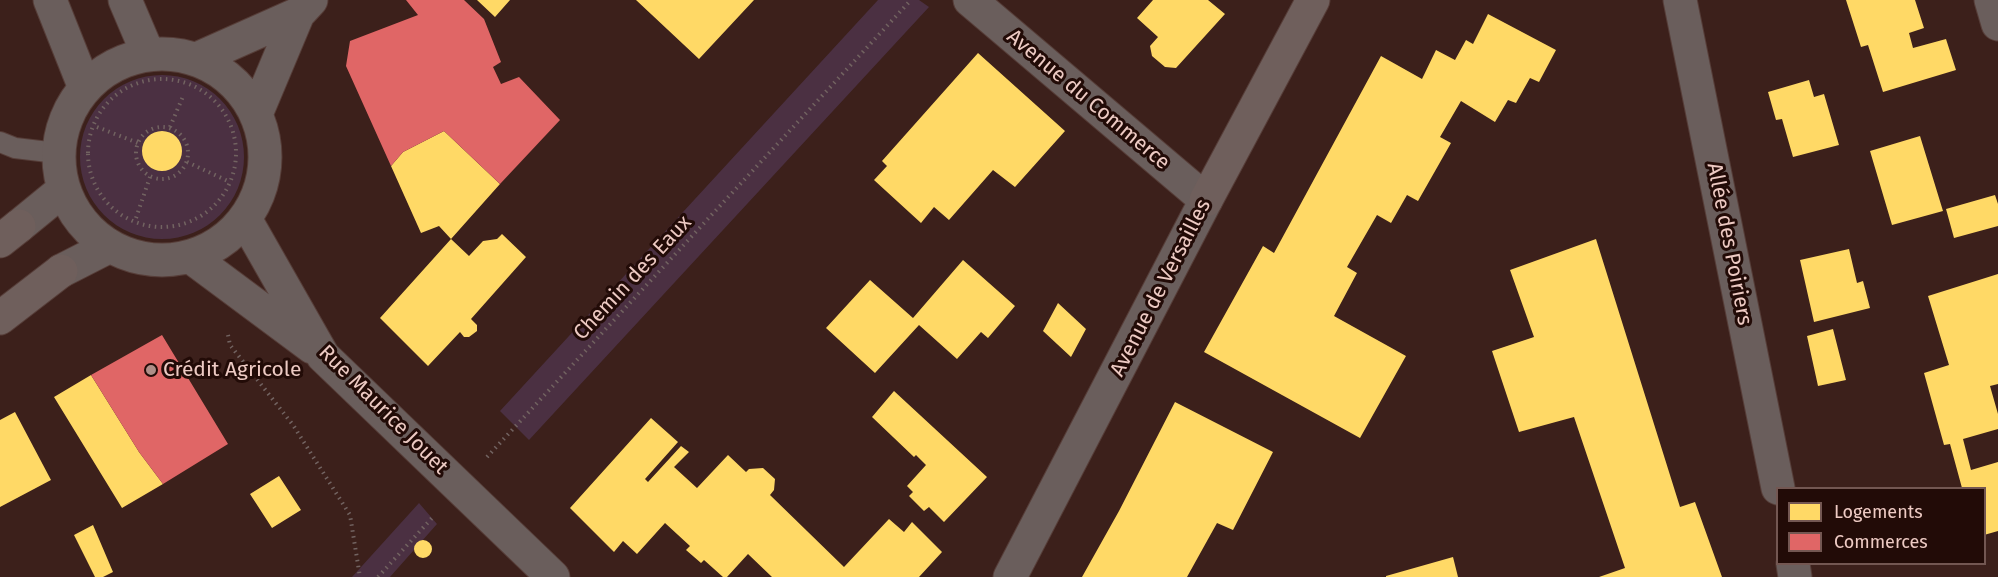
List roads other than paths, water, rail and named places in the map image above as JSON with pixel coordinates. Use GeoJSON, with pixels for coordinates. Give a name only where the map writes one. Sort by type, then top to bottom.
{"type":"FeatureCollection","features":[{"type":"Feature","properties":{"kind":"street"},"geometry":{"type":"LineString","coordinates":[[50,0],[85,88]]}},
{"type":"Feature","properties":{"kind":"street"},"geometry":{"type":"LineString","coordinates":[[125,0],[148,54]]}},
{"type":"Feature","properties":{"kind":"street","name":"Avenue du Commerce"},"geometry":{"type":"LineString","coordinates":[[970,0],[1206,200]]}},
{"type":"Feature","properties":{"kind":"street","name":"Avenue de Versailles"},"geometry":{"type":"LineString","coordinates":[[1010,577],[1313,0]]}},
{"type":"Feature","properties":{"kind":"street","name":"Allée des Poiriers"},"geometry":{"type":"LineString","coordinates":[[1680,0],[1778,487]]}},
{"type":"Feature","properties":{"kind":"street"},"geometry":{"type":"LineString","coordinates":[[1991,0],[1998,24]]}},
{"type":"Feature","properties":{"kind":"street"},"geometry":{"type":"LineString","coordinates":[[194,70],[304,7]]}},
{"type":"Feature","properties":{"kind":"street"},"geometry":{"type":"LineString","coordinates":[[256,114],[304,7]]}},
{"type":"Feature","properties":{"kind":"street"},"geometry":{"type":"LineString","coordinates":[[148,54],[174,55],[194,70],[223,74],[242,92],[256,114],[264,140],[265,168],[258,195],[245,219],[221,242],[191,257],[163,261],[135,258],[108,247],[89,232],[74,213],[63,190],[57,153],[67,116],[85,88],[114,66],[148,54]]}},
{"type":"Feature","properties":{"kind":"street"},"geometry":{"type":"LineString","coordinates":[[10,233],[63,190]]}},
{"type":"Feature","properties":{"kind":"street","name":"Rue Maurice Jouet"},"geometry":{"type":"LineString","coordinates":[[245,219],[323,356],[553,577]]}},
{"type":"Feature","properties":{"kind":"street"},"geometry":{"type":"LineString","coordinates":[[0,318],[61,271],[108,247]]}},
{"type":"Feature","properties":{"kind":"street"},"geometry":{"type":"LineString","coordinates":[[191,257],[323,356]]}},
{"type":"Feature","properties":{"kind":"lane"},"geometry":{"type":"LineString","coordinates":[[0,142],[15,148],[57,153]]}},
{"type":"Feature","properties":{"kind":"place","name":"Crédit Agricole"},"geometry":{"type":"Point","coordinates":[151,370]}}]}
